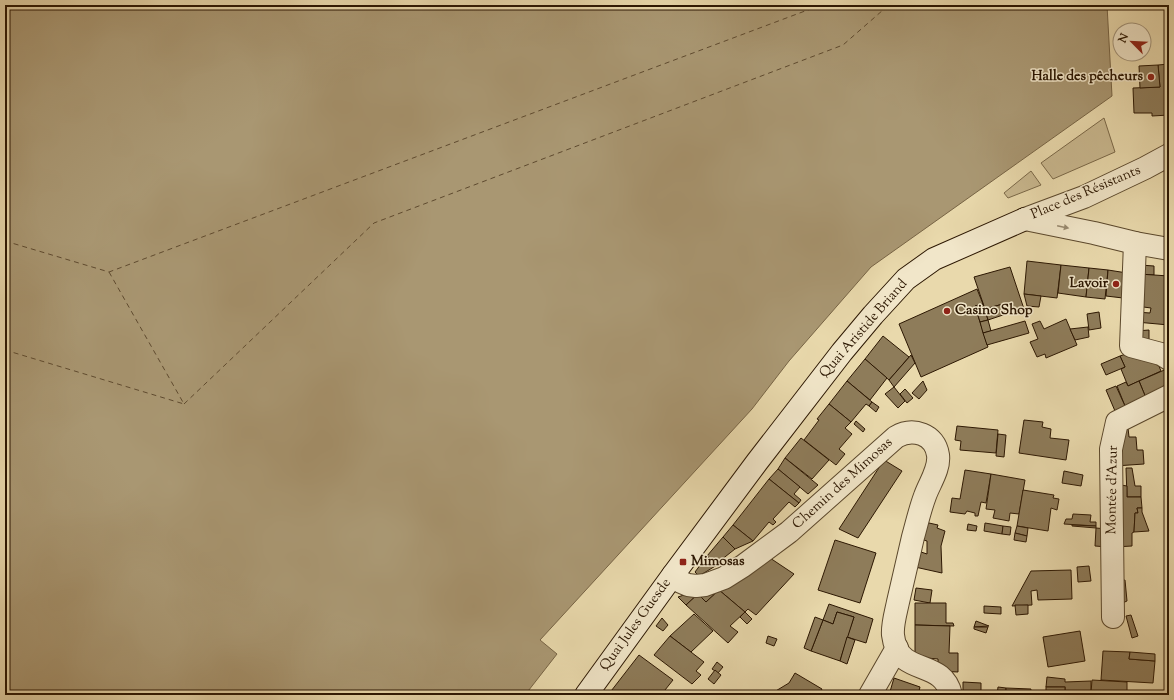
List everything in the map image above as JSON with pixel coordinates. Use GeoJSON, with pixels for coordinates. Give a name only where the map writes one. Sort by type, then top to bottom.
{"type":"FeatureCollection","features":[{"type":"Feature","properties":{"kind":"street","name":"Place des Résistants"},"geometry":{"type":"LineString","coordinates":[[1025,219],[1084,197],[1169,155]]}},
{"type":"Feature","properties":{"kind":"street"},"geometry":{"type":"LineString","coordinates":[[1084,197],[1082,213],[1085,222],[1094,233]]}},
{"type":"Feature","properties":{"kind":"street"},"geometry":{"type":"LineString","coordinates":[[1025,219],[1135,243],[1169,248]]}},
{"type":"Feature","properties":{"kind":"street","name":"Quai Aristide Briand"},"geometry":{"type":"LineString","coordinates":[[673,575],[842,352],[906,279],[934,259],[1025,219]]}},
{"type":"Feature","properties":{"kind":"street"},"geometry":{"type":"LineString","coordinates":[[1135,243],[1131,346],[1160,354],[1169,359]]}},
{"type":"Feature","properties":{"kind":"street","name":"Montée d'Azur"},"geometry":{"type":"LineString","coordinates":[[1114,617],[1111,449],[1117,422],[1169,396]]}},
{"type":"Feature","properties":{"kind":"street","name":"Chemin des Mimosas"},"geometry":{"type":"LineString","coordinates":[[673,575],[681,582],[696,586],[705,585],[724,578],[790,532],[896,437],[903,433],[909,432],[922,434],[932,442],[938,456],[934,474],[920,509],[903,580],[893,633],[897,648]]}},
{"type":"Feature","properties":{"kind":"street","name":"Quai Jules Guesde"},"geometry":{"type":"LineString","coordinates":[[586,695],[673,575]]}},
{"type":"Feature","properties":{"kind":"street"},"geometry":{"type":"LineString","coordinates":[[870,695],[897,648],[905,659],[936,673],[950,690],[951,695]]}},
{"type":"Feature","properties":{"kind":"shaded area"},"geometry":{"type":"Polygon","coordinates":[[[5,5],[1107,5],[1112,96],[871,267],[789,361],[752,409],[540,640],[557,654],[525,695],[5,695],[5,5]]]}},
{"type":"Feature","properties":{"kind":"shaded area"},"geometry":{"type":"Polygon","coordinates":[[[1104,118],[1115,152],[1053,179],[1041,163],[1104,118]]]}},
{"type":"Feature","properties":{"kind":"shaded area"},"geometry":{"type":"Polygon","coordinates":[[[1031,171],[1041,185],[1008,198],[1004,193],[1031,171]]]}},
{"type":"Feature","properties":{"kind":"building"},"geometry":{"type":"Polygon","coordinates":[[[1169,64],[1169,115],[1152,116],[1152,113],[1134,113],[1133,88],[1160,87],[1158,65],[1169,64]]]}},
{"type":"Feature","properties":{"kind":"building"},"geometry":{"type":"Polygon","coordinates":[[[1158,65],[1160,87],[1140,88],[1139,66],[1158,65]]]}},
{"type":"Feature","properties":{"kind":"building"},"geometry":{"type":"Polygon","coordinates":[[[1027,261],[1061,265],[1057,298],[1024,294],[1027,261]]]}},
{"type":"Feature","properties":{"kind":"building"},"geometry":{"type":"Polygon","coordinates":[[[1061,265],[1089,268],[1086,297],[1058,293],[1061,265]]]}},
{"type":"Feature","properties":{"kind":"building"},"geometry":{"type":"Polygon","coordinates":[[[1140,265],[1154,266],[1154,275],[1139,274],[1140,265]]]}},
{"type":"Feature","properties":{"kind":"building"},"geometry":{"type":"Polygon","coordinates":[[[1010,267],[1024,309],[1006,314],[1003,304],[985,309],[974,277],[1010,267]]]}},
{"type":"Feature","properties":{"kind":"building"},"geometry":{"type":"Polygon","coordinates":[[[1089,268],[1108,270],[1105,299],[1086,297],[1089,268]]]}},
{"type":"Feature","properties":{"kind":"building","name":"Lavoir"},"geometry":{"type":"Polygon","coordinates":[[[1108,270],[1127,273],[1123,298],[1106,296],[1108,270]]]}},
{"type":"Feature","properties":{"kind":"building"},"geometry":{"type":"Polygon","coordinates":[[[1139,274],[1169,276],[1169,325],[1136,322],[1136,312],[1150,313],[1151,308],[1136,306],[1139,274]]]}},
{"type":"Feature","properties":{"kind":"building"},"geometry":{"type":"Polygon","coordinates":[[[977,289],[983,304],[975,306],[988,347],[921,377],[899,324],[977,289]]]}},
{"type":"Feature","properties":{"kind":"building"},"geometry":{"type":"Polygon","coordinates":[[[1024,294],[1041,296],[1039,307],[1027,306],[1024,294]]]}},
{"type":"Feature","properties":{"kind":"building"},"geometry":{"type":"Polygon","coordinates":[[[983,304],[988,320],[980,322],[975,306],[983,304]]]}},
{"type":"Feature","properties":{"kind":"building"},"geometry":{"type":"Polygon","coordinates":[[[1003,304],[1006,314],[988,320],[985,309],[1003,304]]]}},
{"type":"Feature","properties":{"kind":"building"},"geometry":{"type":"Polygon","coordinates":[[[1099,312],[1101,328],[1089,330],[1087,314],[1099,312]]]}},
{"type":"Feature","properties":{"kind":"building"},"geometry":{"type":"Polygon","coordinates":[[[1066,319],[1077,345],[1046,358],[1045,354],[1037,357],[1030,342],[1038,339],[1032,324],[1040,321],[1044,329],[1066,319]]]}},
{"type":"Feature","properties":{"kind":"building"},"geometry":{"type":"Polygon","coordinates":[[[988,320],[991,331],[983,333],[980,322],[988,320]]]}},
{"type":"Feature","properties":{"kind":"building"},"geometry":{"type":"Polygon","coordinates":[[[1025,321],[1029,333],[987,345],[983,333],[1025,321]]]}},
{"type":"Feature","properties":{"kind":"building"},"geometry":{"type":"Polygon","coordinates":[[[1088,327],[1089,337],[1075,340],[1070,329],[1088,327]]]}},
{"type":"Feature","properties":{"kind":"building"},"geometry":{"type":"Polygon","coordinates":[[[1149,330],[1149,340],[1136,341],[1136,331],[1149,330]]]}},
{"type":"Feature","properties":{"kind":"building"},"geometry":{"type":"Polygon","coordinates":[[[883,336],[909,357],[889,380],[865,359],[883,336]]]}},
{"type":"Feature","properties":{"kind":"building"},"geometry":{"type":"Polygon","coordinates":[[[1134,351],[1153,352],[1161,371],[1128,386],[1121,369],[1125,367],[1120,356],[1134,351]]]}},
{"type":"Feature","properties":{"kind":"building"},"geometry":{"type":"Polygon","coordinates":[[[911,355],[915,363],[894,387],[889,380],[911,355]]]}},
{"type":"Feature","properties":{"kind":"building"},"geometry":{"type":"Polygon","coordinates":[[[1120,356],[1125,367],[1106,375],[1101,364],[1120,356]]]}},
{"type":"Feature","properties":{"kind":"building"},"geometry":{"type":"Polygon","coordinates":[[[865,359],[887,378],[870,400],[847,381],[865,359]]]}},
{"type":"Feature","properties":{"kind":"building"},"geometry":{"type":"Polygon","coordinates":[[[1169,368],[1169,389],[1146,398],[1139,381],[1169,368]]]}},
{"type":"Feature","properties":{"kind":"building"},"geometry":{"type":"Polygon","coordinates":[[[847,381],[872,402],[869,406],[866,404],[851,422],[829,404],[847,381]]]}},
{"type":"Feature","properties":{"kind":"building"},"geometry":{"type":"Polygon","coordinates":[[[923,381],[927,390],[919,399],[912,393],[923,381]]]}},
{"type":"Feature","properties":{"kind":"building"},"geometry":{"type":"Polygon","coordinates":[[[1139,381],[1146,398],[1125,406],[1117,386],[1126,382],[1128,386],[1139,381]]]}},
{"type":"Feature","properties":{"kind":"building"},"geometry":{"type":"Polygon","coordinates":[[[1116,386],[1125,406],[1115,411],[1106,390],[1116,386]]]}},
{"type":"Feature","properties":{"kind":"building"},"geometry":{"type":"Polygon","coordinates":[[[894,387],[905,401],[898,408],[885,394],[894,387]]]}},
{"type":"Feature","properties":{"kind":"building"},"geometry":{"type":"Polygon","coordinates":[[[905,389],[913,398],[907,403],[900,394],[905,389]]]}},
{"type":"Feature","properties":{"kind":"building"},"geometry":{"type":"Polygon","coordinates":[[[872,402],[879,407],[876,412],[869,406],[872,402]]]}},
{"type":"Feature","properties":{"kind":"building"},"geometry":{"type":"Polygon","coordinates":[[[829,404],[851,422],[845,428],[852,434],[839,449],[845,454],[836,465],[804,440],[819,420],[817,419],[829,404]]]}},
{"type":"Feature","properties":{"kind":"building"},"geometry":{"type":"Polygon","coordinates":[[[1024,420],[1043,422],[1042,427],[1051,429],[1050,438],[1069,440],[1066,460],[1019,453],[1024,420]]]}},
{"type":"Feature","properties":{"kind":"building"},"geometry":{"type":"Polygon","coordinates":[[[856,421],[865,429],[863,432],[854,424],[856,421]]]}},
{"type":"Feature","properties":{"kind":"building"},"geometry":{"type":"Polygon","coordinates":[[[957,426],[998,430],[996,453],[960,450],[961,441],[955,440],[957,426]]]}},
{"type":"Feature","properties":{"kind":"building"},"geometry":{"type":"Polygon","coordinates":[[[1117,428],[1128,428],[1129,437],[1136,437],[1137,450],[1143,450],[1144,464],[1115,466],[1117,428]]]}},
{"type":"Feature","properties":{"kind":"building"},"geometry":{"type":"Polygon","coordinates":[[[998,434],[1006,435],[1004,457],[996,456],[998,434]]]}},
{"type":"Feature","properties":{"kind":"building"},"geometry":{"type":"Polygon","coordinates":[[[801,438],[829,460],[812,479],[785,458],[801,438]]]}},
{"type":"Feature","properties":{"kind":"building"},"geometry":{"type":"Polygon","coordinates":[[[785,458],[818,485],[808,494],[778,469],[785,458]]]}},
{"type":"Feature","properties":{"kind":"building"},"geometry":{"type":"Polygon","coordinates":[[[884,460],[902,471],[858,538],[839,529],[884,460]]]}},
{"type":"Feature","properties":{"kind":"building"},"geometry":{"type":"Polygon","coordinates":[[[1126,468],[1132,468],[1135,486],[1141,486],[1141,497],[1127,497],[1126,468]]]}},
{"type":"Feature","properties":{"kind":"building"},"geometry":{"type":"Polygon","coordinates":[[[778,469],[800,487],[794,494],[801,500],[799,503],[769,479],[778,469]]]}},
{"type":"Feature","properties":{"kind":"building"},"geometry":{"type":"Polygon","coordinates":[[[965,470],[991,474],[986,503],[981,502],[978,516],[975,516],[975,513],[967,511],[965,514],[950,512],[952,498],[960,499],[965,470]]]}},
{"type":"Feature","properties":{"kind":"building"},"geometry":{"type":"Polygon","coordinates":[[[1064,471],[1083,475],[1081,486],[1062,483],[1064,471]]]}},
{"type":"Feature","properties":{"kind":"building"},"geometry":{"type":"Polygon","coordinates":[[[991,474],[1025,480],[1019,514],[1010,513],[1009,521],[993,518],[995,510],[986,509],[991,474]]]}},
{"type":"Feature","properties":{"kind":"building"},"geometry":{"type":"Polygon","coordinates":[[[769,479],[799,503],[795,507],[789,502],[773,519],[776,522],[773,525],[769,522],[753,541],[733,525],[769,479]]]}},
{"type":"Feature","properties":{"kind":"building"},"geometry":{"type":"Polygon","coordinates":[[[1121,485],[1127,486],[1127,497],[1141,497],[1142,508],[1137,508],[1138,513],[1135,513],[1132,546],[1114,547],[1121,485]]]}},
{"type":"Feature","properties":{"kind":"building"},"geometry":{"type":"Polygon","coordinates":[[[1023,490],[1054,495],[1053,498],[1059,499],[1057,510],[1051,508],[1048,531],[1017,526],[1023,490]]]}},
{"type":"Feature","properties":{"kind":"building"},"geometry":{"type":"Polygon","coordinates":[[[1137,508],[1142,508],[1149,531],[1134,532],[1135,513],[1138,513],[1137,508]]]}},
{"type":"Feature","properties":{"kind":"building"},"geometry":{"type":"Polygon","coordinates":[[[1073,514],[1091,515],[1090,522],[1096,522],[1096,526],[1064,524],[1066,519],[1072,519],[1073,514]]]}},
{"type":"Feature","properties":{"kind":"building"},"geometry":{"type":"Polygon","coordinates":[[[920,521],[938,525],[937,528],[945,531],[941,546],[942,573],[915,567],[912,549],[927,554],[927,541],[917,538],[920,521]]]}},
{"type":"Feature","properties":{"kind":"building"},"geometry":{"type":"Polygon","coordinates":[[[985,523],[1003,526],[1002,534],[984,531],[985,523]]]}},
{"type":"Feature","properties":{"kind":"building"},"geometry":{"type":"Polygon","coordinates":[[[968,524],[977,526],[976,531],[967,530],[968,524]]]}},
{"type":"Feature","properties":{"kind":"building"},"geometry":{"type":"Polygon","coordinates":[[[733,525],[753,541],[735,549],[723,537],[733,525]]]}},
{"type":"Feature","properties":{"kind":"building"},"geometry":{"type":"Polygon","coordinates":[[[1003,526],[1011,527],[1010,535],[1002,534],[1003,526]]]}},
{"type":"Feature","properties":{"kind":"building"},"geometry":{"type":"Polygon","coordinates":[[[1017,526],[1028,528],[1027,536],[1015,533],[1017,526]]]}},
{"type":"Feature","properties":{"kind":"building"},"geometry":{"type":"Polygon","coordinates":[[[1072,526],[1096,526],[1096,528],[1072,526]]]}},
{"type":"Feature","properties":{"kind":"building"},"geometry":{"type":"Polygon","coordinates":[[[1096,528],[1107,529],[1108,547],[1095,546],[1096,528]]]}},
{"type":"Feature","properties":{"kind":"building"},"geometry":{"type":"Polygon","coordinates":[[[1015,533],[1027,536],[1026,542],[1014,540],[1015,533]]]}},
{"type":"Feature","properties":{"kind":"building"},"geometry":{"type":"Polygon","coordinates":[[[723,537],[735,549],[716,564],[707,556],[723,537]]]}},
{"type":"Feature","properties":{"kind":"building"},"geometry":{"type":"Polygon","coordinates":[[[835,540],[876,553],[860,603],[818,590],[835,540]]]}},
{"type":"Feature","properties":{"kind":"building"},"geometry":{"type":"Polygon","coordinates":[[[764,554],[794,574],[756,615],[748,609],[745,612],[719,590],[764,554]]]}},
{"type":"Feature","properties":{"kind":"building"},"geometry":{"type":"Polygon","coordinates":[[[707,556],[717,565],[699,576],[695,572],[707,556]]]}},
{"type":"Feature","properties":{"kind":"building"},"geometry":{"type":"Polygon","coordinates":[[[1089,566],[1091,581],[1078,582],[1077,567],[1089,566]]]}},
{"type":"Feature","properties":{"kind":"building"},"geometry":{"type":"Polygon","coordinates":[[[1071,570],[1072,599],[1038,600],[1037,590],[1031,591],[1032,605],[1012,606],[1031,571],[1071,570]]]}},
{"type":"Feature","properties":{"kind":"building"},"geometry":{"type":"Polygon","coordinates":[[[1125,580],[1127,601],[1118,605],[1116,581],[1125,580]]]}},
{"type":"Feature","properties":{"kind":"building"},"geometry":{"type":"Polygon","coordinates":[[[707,587],[714,595],[706,602],[698,594],[686,605],[678,597],[707,587]]]}},
{"type":"Feature","properties":{"kind":"building"},"geometry":{"type":"Polygon","coordinates":[[[916,588],[932,590],[930,603],[914,600],[916,588]]]}},
{"type":"Feature","properties":{"kind":"building"},"geometry":{"type":"Polygon","coordinates":[[[719,590],[745,612],[730,626],[738,632],[728,643],[686,605],[698,594],[706,602],[719,590]]]}},
{"type":"Feature","properties":{"kind":"building"},"geometry":{"type":"Polygon","coordinates":[[[915,603],[946,603],[946,623],[953,623],[954,626],[915,625],[915,603]]]}},
{"type":"Feature","properties":{"kind":"building"},"geometry":{"type":"Polygon","coordinates":[[[829,604],[873,619],[866,643],[847,637],[854,617],[837,612],[833,624],[823,620],[829,604]]]}},
{"type":"Feature","properties":{"kind":"building"},"geometry":{"type":"Polygon","coordinates":[[[1015,605],[1028,605],[1028,614],[1016,615],[1015,605]]]}},
{"type":"Feature","properties":{"kind":"building"},"geometry":{"type":"Polygon","coordinates":[[[984,606],[1001,607],[1001,614],[984,613],[984,606]]]}},
{"type":"Feature","properties":{"kind":"building"},"geometry":{"type":"Polygon","coordinates":[[[745,612],[752,619],[747,624],[740,617],[745,612]]]}},
{"type":"Feature","properties":{"kind":"building"},"geometry":{"type":"Polygon","coordinates":[[[837,612],[854,617],[840,661],[811,651],[823,620],[833,624],[837,612]]]}},
{"type":"Feature","properties":{"kind":"building"},"geometry":{"type":"Polygon","coordinates":[[[694,614],[713,631],[691,652],[670,636],[694,614]]]}},
{"type":"Feature","properties":{"kind":"building"},"geometry":{"type":"Polygon","coordinates":[[[1131,615],[1138,636],[1132,638],[1126,616],[1131,615]]]}},
{"type":"Feature","properties":{"kind":"building"},"geometry":{"type":"Polygon","coordinates":[[[815,617],[823,620],[811,651],[804,648],[815,617]]]}},
{"type":"Feature","properties":{"kind":"building"},"geometry":{"type":"Polygon","coordinates":[[[662,618],[668,625],[663,631],[656,626],[662,618]]]}},
{"type":"Feature","properties":{"kind":"building"},"geometry":{"type":"Polygon","coordinates":[[[976,621],[989,626],[974,627],[976,621]]]}},
{"type":"Feature","properties":{"kind":"building"},"geometry":{"type":"Polygon","coordinates":[[[915,625],[950,626],[949,653],[958,653],[958,672],[938,671],[938,659],[915,657],[915,625]]]}},
{"type":"Feature","properties":{"kind":"building"},"geometry":{"type":"Polygon","coordinates":[[[974,627],[988,627],[986,633],[974,629],[974,627]]]}},
{"type":"Feature","properties":{"kind":"building"},"geometry":{"type":"Polygon","coordinates":[[[1080,631],[1085,661],[1048,667],[1043,637],[1080,631]]]}},
{"type":"Feature","properties":{"kind":"building"},"geometry":{"type":"Polygon","coordinates":[[[670,636],[704,662],[696,671],[701,675],[692,684],[654,655],[670,636]]]}},
{"type":"Feature","properties":{"kind":"building"},"geometry":{"type":"Polygon","coordinates":[[[768,636],[777,639],[774,646],[766,643],[768,636]]]}},
{"type":"Feature","properties":{"kind":"building"},"geometry":{"type":"Polygon","coordinates":[[[847,637],[855,640],[847,664],[840,661],[847,637]]]}},
{"type":"Feature","properties":{"kind":"building"},"geometry":{"type":"Polygon","coordinates":[[[1103,651],[1130,652],[1129,659],[1155,661],[1153,683],[1101,680],[1103,651]]]}},
{"type":"Feature","properties":{"kind":"building"},"geometry":{"type":"Polygon","coordinates":[[[1130,652],[1155,654],[1155,661],[1129,659],[1130,652]]]}},
{"type":"Feature","properties":{"kind":"building"},"geometry":{"type":"Polygon","coordinates":[[[639,655],[673,680],[661,695],[608,695],[639,655]]]}},
{"type":"Feature","properties":{"kind":"building"},"geometry":{"type":"Polygon","coordinates":[[[717,662],[723,667],[718,673],[712,669],[717,662]]]}},
{"type":"Feature","properties":{"kind":"building"},"geometry":{"type":"Polygon","coordinates":[[[715,670],[721,675],[714,684],[708,679],[715,670]]]}},
{"type":"Feature","properties":{"kind":"building"},"geometry":{"type":"Polygon","coordinates":[[[795,673],[822,689],[819,695],[769,695],[789,683],[795,673]]]}},
{"type":"Feature","properties":{"kind":"building"},"geometry":{"type":"Polygon","coordinates":[[[1047,677],[1065,679],[1065,682],[1091,681],[1091,695],[1065,695],[1065,687],[1046,687],[1047,677]]]}},
{"type":"Feature","properties":{"kind":"building"},"geometry":{"type":"Polygon","coordinates":[[[894,678],[920,687],[918,695],[889,695],[894,678]]]}},
{"type":"Feature","properties":{"kind":"building"},"geometry":{"type":"Polygon","coordinates":[[[1092,680],[1127,682],[1127,695],[1100,695],[1091,693],[1092,680]]]}},
{"type":"Feature","properties":{"kind":"building"},"geometry":{"type":"Polygon","coordinates":[[[963,682],[981,683],[981,695],[963,693],[963,682]]]}},
{"type":"Feature","properties":{"kind":"building"},"geometry":{"type":"Polygon","coordinates":[[[998,687],[1006,688],[1006,695],[997,695],[998,687]]]}},
{"type":"Feature","properties":{"kind":"building"},"geometry":{"type":"Polygon","coordinates":[[[1046,687],[1065,687],[1065,695],[1046,695],[1046,687]]]}},
{"type":"Feature","properties":{"kind":"building"},"geometry":{"type":"Polygon","coordinates":[[[1006,688],[1031,689],[1030,695],[1006,695],[1006,688]]]}},
{"type":"Feature","properties":{"kind":"ferry route"},"geometry":{"type":"LineString","coordinates":[[5,241],[109,272],[821,5]]}},
{"type":"Feature","properties":{"kind":"ferry route"},"geometry":{"type":"LineString","coordinates":[[184,404],[374,223],[843,45],[883,10],[885,5]]}},
{"type":"Feature","properties":{"kind":"ferry route"},"geometry":{"type":"LineString","coordinates":[[109,272],[184,404]]}},
{"type":"Feature","properties":{"kind":"ferry route"},"geometry":{"type":"LineString","coordinates":[[5,350],[184,404]]}},
{"type":"Feature","properties":{"kind":"place","name":"Halle des pêcheurs"},"geometry":{"type":"Point","coordinates":[1151,77]}},
{"type":"Feature","properties":{"kind":"place","name":"Lavoir"},"geometry":{"type":"Point","coordinates":[1116,284]}},
{"type":"Feature","properties":{"kind":"place","name":"Casino Shop"},"geometry":{"type":"Point","coordinates":[947,311]}},
{"type":"Feature","properties":{"kind":"place","name":"Mimosas"},"geometry":{"type":"Point","coordinates":[683,562]}}]}
